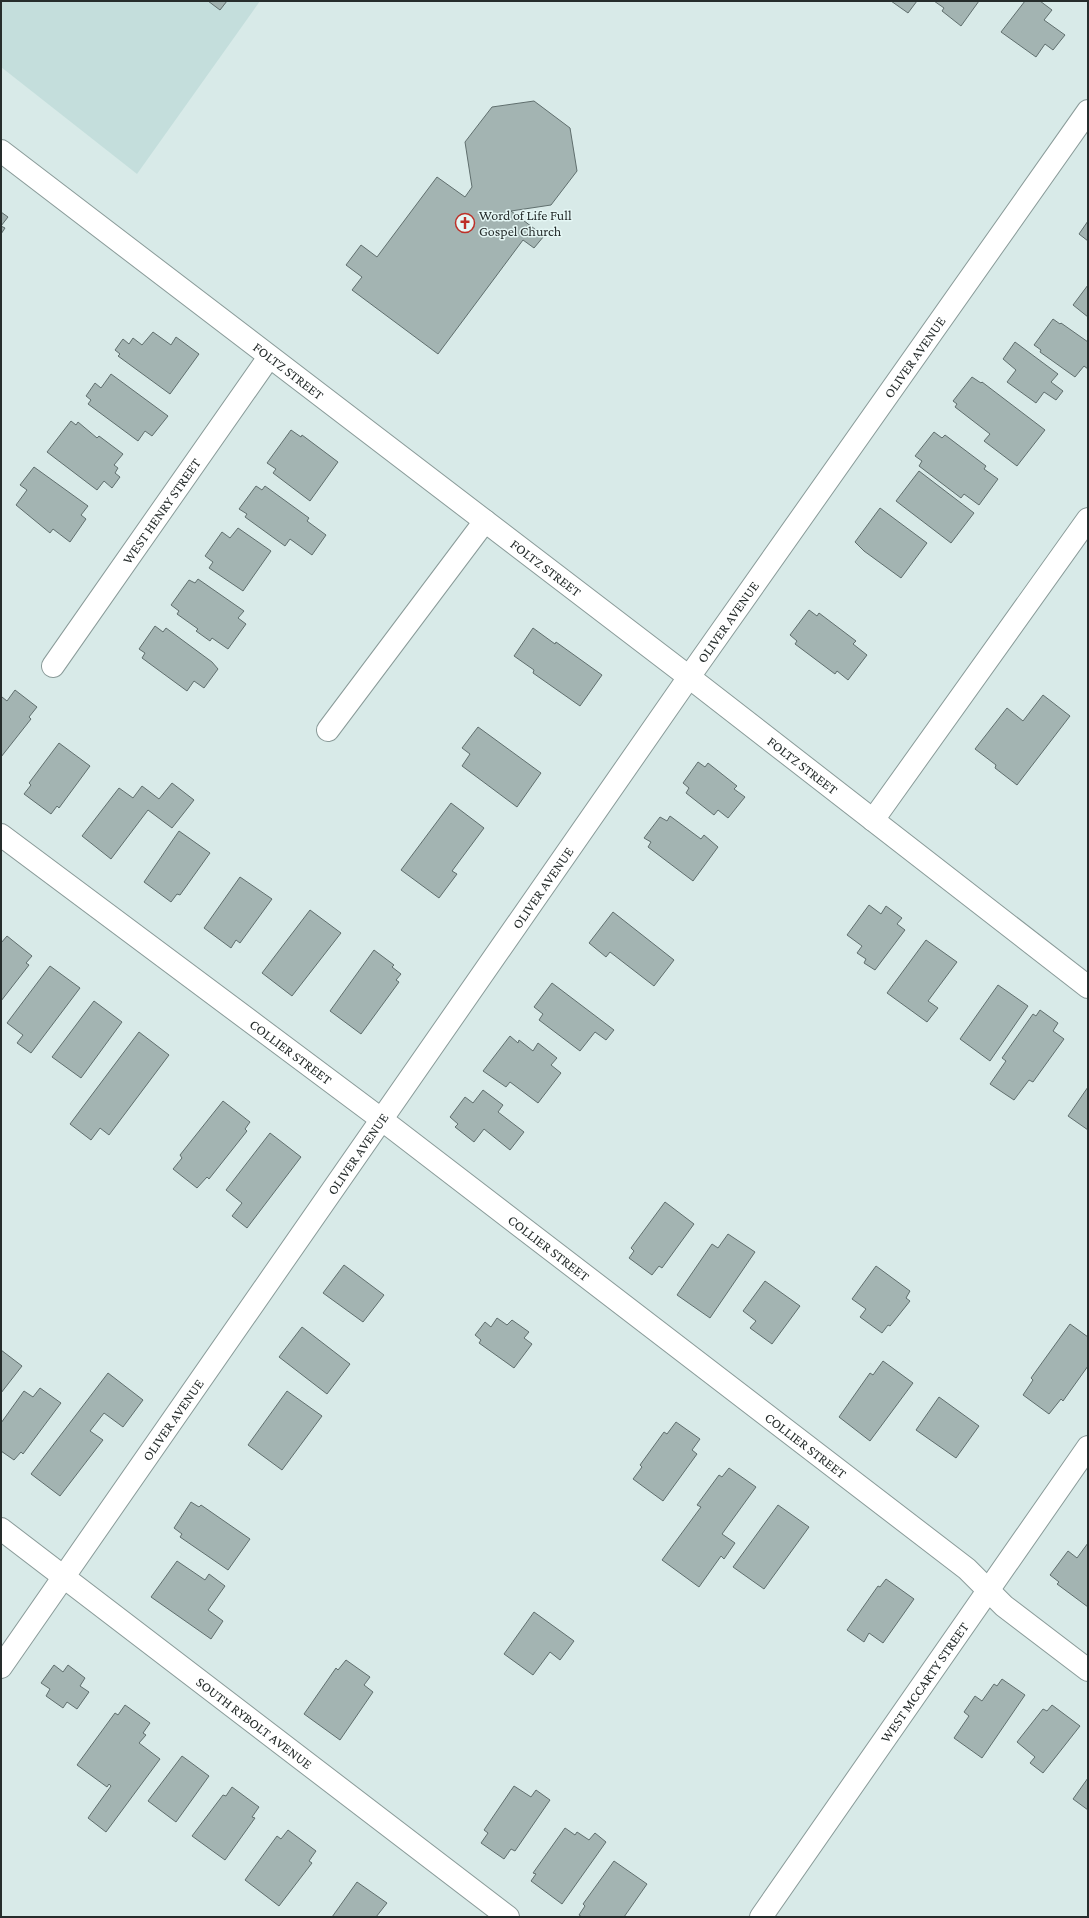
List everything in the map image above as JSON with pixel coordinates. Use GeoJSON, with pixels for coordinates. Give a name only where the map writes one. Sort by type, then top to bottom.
{"type":"FeatureCollection","features":[{"type":"Feature","properties":{"kind":"street","name":"OLIVER AVENUE"},"geometry":{"type":"LineString","coordinates":[[1,1667],[689,677],[1088,111]]}},
{"type":"Feature","properties":{"kind":"street","name":"FOLTZ STREET"},"geometry":{"type":"LineString","coordinates":[[1,151],[689,677],[1088,987]]}},
{"type":"Feature","properties":{"kind":"street","name":"WEST HENRY STREET"},"geometry":{"type":"LineString","coordinates":[[53,666],[269,356]]}},
{"type":"Feature","properties":{"kind":"street"},"geometry":{"type":"LineString","coordinates":[[873,820],[1088,520]]}},
{"type":"Feature","properties":{"kind":"street"},"geometry":{"type":"LineString","coordinates":[[328,730],[485,522]]}},
{"type":"Feature","properties":{"kind":"street","name":"COLLIER STREET"},"geometry":{"type":"LineString","coordinates":[[1,835],[381,1119],[967,1569],[1011,1611],[1088,1670]]}},
{"type":"Feature","properties":{"kind":"street","name":"WEST MCCARTY STREET"},"geometry":{"type":"LineString","coordinates":[[761,1917],[1088,1447]]}},
{"type":"Feature","properties":{"kind":"street","name":"SOUTH RYBOLT AVENUE"},"geometry":{"type":"LineString","coordinates":[[1,1529],[508,1917]]}},
{"type":"Feature","properties":{"kind":"shaded area"},"geometry":{"type":"Polygon","coordinates":[[[1,1],[260,1],[137,174],[1,67],[1,1]]]}},
{"type":"Feature","properties":{"kind":"building"},"geometry":{"type":"Polygon","coordinates":[[[208,1],[227,1],[220,10],[208,1]]]}},
{"type":"Feature","properties":{"kind":"building"},"geometry":{"type":"Polygon","coordinates":[[[891,1],[917,1],[908,13],[891,1]]]}},
{"type":"Feature","properties":{"kind":"building"},"geometry":{"type":"Polygon","coordinates":[[[934,1],[979,1],[961,26],[942,11],[944,8],[934,1]]]}},
{"type":"Feature","properties":{"kind":"building"},"geometry":{"type":"Polygon","coordinates":[[[1025,1],[1040,1],[1052,10],[1044,20],[1065,35],[1053,50],[1045,44],[1036,57],[1001,32],[1025,1]]]}},
{"type":"Feature","properties":{"kind":"building","name":"Word of Life Full Gospel Church"},"geometry":{"type":"Polygon","coordinates":[[[534,101],[570,128],[577,171],[551,205],[511,211],[544,236],[534,248],[523,240],[438,354],[352,290],[362,277],[346,265],[361,245],[377,257],[437,177],[465,197],[472,187],[465,142],[492,107],[534,101]]]}},
{"type":"Feature","properties":{"kind":"building"},"geometry":{"type":"Polygon","coordinates":[[[1,212],[8,217],[1,226],[1,212]]]}},
{"type":"Feature","properties":{"kind":"building"},"geometry":{"type":"Polygon","coordinates":[[[1088,221],[1088,241],[1079,234],[1088,221]]]}},
{"type":"Feature","properties":{"kind":"building"},"geometry":{"type":"Polygon","coordinates":[[[1,226],[5,228],[1,234],[1,226]]]}},
{"type":"Feature","properties":{"kind":"building"},"geometry":{"type":"Polygon","coordinates":[[[1088,285],[1088,317],[1073,305],[1088,285]]]}},
{"type":"Feature","properties":{"kind":"building"},"geometry":{"type":"Polygon","coordinates":[[[1053,319],[1088,342],[1088,369],[1084,366],[1075,377],[1040,352],[1041,350],[1034,345],[1053,319]]]}},
{"type":"Feature","properties":{"kind":"building"},"geometry":{"type":"Polygon","coordinates":[[[153,332],[171,345],[176,337],[199,354],[170,394],[118,356],[120,354],[115,350],[123,339],[129,344],[133,338],[142,345],[153,332]]]}},
{"type":"Feature","properties":{"kind":"building"},"geometry":{"type":"Polygon","coordinates":[[[1015,342],[1058,374],[1051,382],[1063,391],[1056,400],[1044,392],[1036,403],[1007,382],[1016,370],[1003,359],[1015,342]]]}},
{"type":"Feature","properties":{"kind":"building"},"geometry":{"type":"Polygon","coordinates":[[[111,374],[168,416],[152,436],[145,431],[138,441],[88,404],[91,400],[86,396],[95,383],[101,388],[111,374]]]}},
{"type":"Feature","properties":{"kind":"building"},"geometry":{"type":"Polygon","coordinates":[[[972,377],[981,383],[982,382],[1045,430],[1017,466],[984,441],[990,434],[955,407],[957,404],[953,401],[972,377]]]}},
{"type":"Feature","properties":{"kind":"building"},"geometry":{"type":"Polygon","coordinates":[[[71,421],[76,425],[78,422],[97,438],[99,436],[123,454],[114,465],[118,468],[115,473],[120,477],[112,488],[104,481],[97,490],[47,452],[71,421]]]}},
{"type":"Feature","properties":{"kind":"building"},"geometry":{"type":"Polygon","coordinates":[[[291,430],[301,437],[302,435],[338,462],[310,501],[273,473],[276,469],[267,463],[291,430]]]}},
{"type":"Feature","properties":{"kind":"building"},"geometry":{"type":"Polygon","coordinates":[[[934,432],[942,438],[945,435],[986,466],[984,469],[998,479],[979,505],[964,494],[961,498],[919,466],[922,461],[915,456],[934,432]]]}},
{"type":"Feature","properties":{"kind":"building"},"geometry":{"type":"Polygon","coordinates":[[[34,467],[88,506],[81,515],[86,519],[70,542],[53,529],[50,533],[16,505],[27,490],[20,485],[34,467]]]}},
{"type":"Feature","properties":{"kind":"building"},"geometry":{"type":"Polygon","coordinates":[[[919,471],[974,513],[951,543],[896,501],[919,471]]]}},
{"type":"Feature","properties":{"kind":"building"},"geometry":{"type":"Polygon","coordinates":[[[256,486],[262,490],[265,486],[309,518],[307,521],[326,535],[312,555],[290,539],[285,546],[245,517],[247,514],[239,509],[256,486]]]}},
{"type":"Feature","properties":{"kind":"building"},"geometry":{"type":"Polygon","coordinates":[[[880,508],[927,543],[901,578],[864,551],[855,542],[880,508]]]}},
{"type":"Feature","properties":{"kind":"building"},"geometry":{"type":"Polygon","coordinates":[[[238,528],[271,551],[243,591],[209,568],[213,562],[205,556],[222,532],[230,538],[238,528]]]}},
{"type":"Feature","properties":{"kind":"building"},"geometry":{"type":"Polygon","coordinates":[[[198,579],[244,611],[238,618],[246,624],[228,649],[212,638],[210,641],[196,631],[198,629],[177,614],[179,611],[171,605],[189,580],[195,583],[198,579]]]}},
{"type":"Feature","properties":{"kind":"building"},"geometry":{"type":"Polygon","coordinates":[[[809,610],[817,616],[819,613],[856,641],[853,644],[867,655],[848,680],[837,671],[835,674],[795,644],[797,641],[790,635],[809,610]]]}},
{"type":"Feature","properties":{"kind":"building"},"geometry":{"type":"Polygon","coordinates":[[[155,626],[163,632],[166,628],[212,662],[218,669],[204,688],[194,681],[187,691],[142,658],[145,653],[139,649],[155,626]]]}},
{"type":"Feature","properties":{"kind":"building"},"geometry":{"type":"Polygon","coordinates":[[[533,628],[555,644],[556,642],[602,675],[580,706],[533,673],[534,670],[514,656],[533,628]]]}},
{"type":"Feature","properties":{"kind":"building"},"geometry":{"type":"Polygon","coordinates":[[[15,690],[37,707],[29,717],[31,719],[1,757],[1,698],[2,697],[7,701],[15,690]]]}},
{"type":"Feature","properties":{"kind":"building"},"geometry":{"type":"Polygon","coordinates":[[[1043,695],[1070,716],[1017,785],[995,768],[996,765],[975,749],[1007,708],[1023,721],[1043,695]]]}},
{"type":"Feature","properties":{"kind":"building"},"geometry":{"type":"Polygon","coordinates":[[[478,727],[541,773],[517,807],[462,766],[470,754],[462,748],[478,727]]]}},
{"type":"Feature","properties":{"kind":"building"},"geometry":{"type":"Polygon","coordinates":[[[59,743],[90,766],[59,808],[57,806],[51,814],[24,794],[31,785],[29,783],[59,743]]]}},
{"type":"Feature","properties":{"kind":"building"},"geometry":{"type":"Polygon","coordinates":[[[698,762],[705,767],[708,763],[737,786],[734,789],[745,797],[728,818],[718,810],[714,815],[686,793],[689,788],[683,783],[698,762]]]}},
{"type":"Feature","properties":{"kind":"building"},"geometry":{"type":"Polygon","coordinates":[[[172,783],[194,800],[172,828],[148,810],[111,859],[82,836],[119,788],[133,798],[142,786],[159,799],[172,783]]]}},
{"type":"Feature","properties":{"kind":"building"},"geometry":{"type":"Polygon","coordinates":[[[451,803],[484,828],[452,871],[457,874],[439,898],[401,870],[451,803]]]}},
{"type":"Feature","properties":{"kind":"building"},"geometry":{"type":"Polygon","coordinates":[[[670,816],[701,839],[704,835],[718,847],[693,881],[648,847],[651,842],[644,838],[660,817],[667,821],[670,816]]]}},
{"type":"Feature","properties":{"kind":"building"},"geometry":{"type":"Polygon","coordinates":[[[179,831],[210,853],[180,895],[177,894],[171,902],[144,882],[179,831]]]}},
{"type":"Feature","properties":{"kind":"building"},"geometry":{"type":"Polygon","coordinates":[[[240,877],[272,899],[240,943],[236,940],[231,948],[204,928],[240,877]]]}},
{"type":"Feature","properties":{"kind":"building"},"geometry":{"type":"Polygon","coordinates":[[[869,905],[881,914],[886,906],[902,918],[897,924],[905,930],[875,970],[864,963],[866,959],[857,953],[862,946],[847,935],[869,905]]]}},
{"type":"Feature","properties":{"kind":"building"},"geometry":{"type":"Polygon","coordinates":[[[310,910],[341,933],[292,996],[262,973],[310,910]]]}},
{"type":"Feature","properties":{"kind":"building"},"geometry":{"type":"Polygon","coordinates":[[[613,912],[674,960],[654,986],[610,952],[606,957],[589,943],[613,912]]]}},
{"type":"Feature","properties":{"kind":"building"},"geometry":{"type":"Polygon","coordinates":[[[7,936],[32,956],[26,963],[29,965],[1,1001],[1,943],[7,936]]]}},
{"type":"Feature","properties":{"kind":"building"},"geometry":{"type":"Polygon","coordinates":[[[926,940],[957,962],[928,1001],[938,1008],[927,1022],[887,993],[926,940]]]}},
{"type":"Feature","properties":{"kind":"building"},"geometry":{"type":"Polygon","coordinates":[[[374,950],[394,965],[392,967],[401,974],[396,980],[399,982],[361,1034],[330,1011],[374,950]]]}},
{"type":"Feature","properties":{"kind":"building"},"geometry":{"type":"Polygon","coordinates":[[[50,966],[80,988],[31,1053],[17,1043],[23,1035],[7,1023],[50,966]]]}},
{"type":"Feature","properties":{"kind":"building"},"geometry":{"type":"Polygon","coordinates":[[[552,983],[614,1030],[606,1040],[595,1032],[580,1051],[539,1020],[543,1014],[534,1007],[552,983]]]}},
{"type":"Feature","properties":{"kind":"building"},"geometry":{"type":"Polygon","coordinates":[[[998,985],[1028,1006],[990,1061],[960,1039],[998,985]]]}},
{"type":"Feature","properties":{"kind":"building"},"geometry":{"type":"Polygon","coordinates":[[[94,1001],[122,1022],[81,1078],[52,1057],[94,1001]]]}},
{"type":"Feature","properties":{"kind":"building"},"geometry":{"type":"Polygon","coordinates":[[[1040,1010],[1058,1023],[1053,1031],[1064,1039],[1033,1082],[1029,1080],[1014,1100],[990,1084],[1006,1061],[1002,1058],[1033,1014],[1036,1016],[1040,1010]]]}},
{"type":"Feature","properties":{"kind":"building"},"geometry":{"type":"Polygon","coordinates":[[[139,1032],[169,1055],[109,1135],[100,1128],[91,1140],[70,1124],[139,1032]]]}},
{"type":"Feature","properties":{"kind":"building"},"geometry":{"type":"Polygon","coordinates":[[[510,1036],[518,1043],[519,1040],[533,1051],[538,1043],[557,1058],[551,1065],[561,1073],[538,1103],[510,1082],[506,1087],[483,1071],[510,1036]]]}},
{"type":"Feature","properties":{"kind":"building"},"geometry":{"type":"Polygon","coordinates":[[[1088,1087],[1088,1130],[1068,1116],[1088,1087]]]}},
{"type":"Feature","properties":{"kind":"building"},"geometry":{"type":"Polygon","coordinates":[[[483,1090],[503,1105],[498,1112],[524,1132],[510,1150],[484,1129],[474,1142],[455,1127],[458,1124],[450,1117],[465,1097],[473,1103],[483,1090]]]}},
{"type":"Feature","properties":{"kind":"building"},"geometry":{"type":"Polygon","coordinates":[[[223,1101],[250,1122],[245,1129],[247,1131],[209,1179],[207,1177],[197,1188],[173,1169],[182,1158],[180,1155],[223,1101]]]}},
{"type":"Feature","properties":{"kind":"building"},"geometry":{"type":"Polygon","coordinates":[[[270,1133],[301,1157],[247,1228],[232,1216],[242,1203],[226,1190],[270,1133]]]}},
{"type":"Feature","properties":{"kind":"building"},"geometry":{"type":"Polygon","coordinates":[[[665,1202],[694,1224],[662,1268],[659,1266],[652,1275],[629,1258],[634,1251],[631,1248],[665,1202]]]}},
{"type":"Feature","properties":{"kind":"building"},"geometry":{"type":"Polygon","coordinates":[[[728,1234],[755,1252],[710,1318],[677,1295],[712,1244],[718,1248],[728,1234]]]}},
{"type":"Feature","properties":{"kind":"building"},"geometry":{"type":"Polygon","coordinates":[[[344,1265],[384,1295],[363,1322],[323,1293],[344,1265]]]}},
{"type":"Feature","properties":{"kind":"building"},"geometry":{"type":"Polygon","coordinates":[[[876,1266],[910,1291],[906,1298],[910,1301],[890,1326],[888,1325],[882,1333],[860,1317],[866,1309],[852,1299],[876,1266]]]}},
{"type":"Feature","properties":{"kind":"building"},"geometry":{"type":"Polygon","coordinates":[[[765,1281],[800,1306],[772,1344],[750,1328],[756,1321],[743,1311],[765,1281]]]}},
{"type":"Feature","properties":{"kind":"building"},"geometry":{"type":"Polygon","coordinates":[[[497,1318],[507,1325],[512,1320],[529,1332],[524,1338],[532,1344],[514,1368],[479,1343],[481,1340],[475,1335],[485,1322],[491,1327],[497,1318]]]}},
{"type":"Feature","properties":{"kind":"building"},"geometry":{"type":"Polygon","coordinates":[[[1070,1324],[1088,1337],[1088,1366],[1063,1401],[1061,1399],[1049,1414],[1023,1395],[1033,1380],[1031,1378],[1070,1324]]]}},
{"type":"Feature","properties":{"kind":"building"},"geometry":{"type":"Polygon","coordinates":[[[302,1327],[350,1364],[327,1394],[279,1357],[302,1327]]]}},
{"type":"Feature","properties":{"kind":"building"},"geometry":{"type":"Polygon","coordinates":[[[1,1350],[22,1366],[1,1393],[1,1350]]]}},
{"type":"Feature","properties":{"kind":"building"},"geometry":{"type":"Polygon","coordinates":[[[883,1361],[913,1383],[870,1441],[839,1417],[870,1373],[873,1375],[883,1361]]]}},
{"type":"Feature","properties":{"kind":"building"},"geometry":{"type":"Polygon","coordinates":[[[108,1373],[143,1400],[123,1427],[104,1413],[90,1431],[103,1440],[60,1496],[31,1474],[108,1373]]]}},
{"type":"Feature","properties":{"kind":"building"},"geometry":{"type":"Polygon","coordinates":[[[40,1388],[61,1403],[23,1454],[21,1452],[14,1460],[1,1451],[1,1423],[24,1391],[33,1397],[40,1388]]]}},
{"type":"Feature","properties":{"kind":"building"},"geometry":{"type":"Polygon","coordinates":[[[287,1391],[322,1416],[282,1470],[248,1445],[287,1391]]]}},
{"type":"Feature","properties":{"kind":"building"},"geometry":{"type":"Polygon","coordinates":[[[939,1397],[979,1426],[956,1458],[916,1430],[939,1397]]]}},
{"type":"Feature","properties":{"kind":"building"},"geometry":{"type":"Polygon","coordinates":[[[676,1422],[700,1439],[692,1450],[697,1454],[663,1501],[633,1479],[642,1467],[640,1465],[664,1432],[667,1434],[676,1422]]]}},
{"type":"Feature","properties":{"kind":"building"},"geometry":{"type":"Polygon","coordinates":[[[729,1468],[756,1487],[722,1534],[735,1543],[724,1559],[721,1556],[699,1587],[662,1560],[701,1507],[697,1505],[719,1475],[722,1477],[729,1468]]]}},
{"type":"Feature","properties":{"kind":"building"},"geometry":{"type":"Polygon","coordinates":[[[191,1502],[199,1507],[201,1505],[250,1539],[228,1570],[180,1537],[182,1534],[174,1528],[191,1502]]]}},
{"type":"Feature","properties":{"kind":"building"},"geometry":{"type":"Polygon","coordinates":[[[778,1505],[809,1527],[764,1589],[733,1567],[778,1505]]]}},
{"type":"Feature","properties":{"kind":"building"},"geometry":{"type":"Polygon","coordinates":[[[1088,1543],[1088,1607],[1057,1584],[1059,1582],[1050,1575],[1068,1551],[1077,1558],[1088,1543]]]}},
{"type":"Feature","properties":{"kind":"building"},"geometry":{"type":"Polygon","coordinates":[[[177,1561],[205,1580],[209,1574],[225,1586],[208,1610],[223,1621],[211,1639],[151,1597],[177,1561]]]}},
{"type":"Feature","properties":{"kind":"building"},"geometry":{"type":"Polygon","coordinates":[[[886,1579],[914,1599],[883,1643],[869,1633],[864,1642],[847,1630],[878,1586],[880,1587],[886,1579]]]}},
{"type":"Feature","properties":{"kind":"building"},"geometry":{"type":"Polygon","coordinates":[[[534,1612],[574,1641],[560,1660],[550,1652],[533,1675],[504,1654],[534,1612]]]}},
{"type":"Feature","properties":{"kind":"building"},"geometry":{"type":"Polygon","coordinates":[[[346,1660],[370,1677],[364,1685],[373,1692],[340,1740],[304,1714],[336,1668],[338,1670],[346,1660]]]}},
{"type":"Feature","properties":{"kind":"building"},"geometry":{"type":"Polygon","coordinates":[[[54,1665],[63,1672],[68,1665],[85,1678],[80,1686],[89,1692],[77,1709],[67,1702],[63,1708],[46,1696],[50,1689],[41,1683],[54,1665]]]}},
{"type":"Feature","properties":{"kind":"building"},"geometry":{"type":"Polygon","coordinates":[[[1002,1679],[1025,1695],[982,1758],[954,1738],[969,1716],[964,1712],[975,1696],[982,1701],[994,1684],[997,1686],[1002,1679]]]}},
{"type":"Feature","properties":{"kind":"building"},"geometry":{"type":"Polygon","coordinates":[[[125,1705],[150,1723],[143,1733],[146,1735],[139,1743],[160,1759],[106,1832],[88,1818],[111,1786],[109,1784],[107,1787],[77,1765],[115,1713],[118,1715],[125,1705]]]}},
{"type":"Feature","properties":{"kind":"building"},"geometry":{"type":"Polygon","coordinates":[[[1052,1705],[1080,1726],[1043,1773],[1030,1763],[1035,1757],[1017,1742],[1043,1709],[1047,1711],[1052,1705]]]}},
{"type":"Feature","properties":{"kind":"building"},"geometry":{"type":"Polygon","coordinates":[[[182,1756],[209,1776],[176,1822],[148,1801],[182,1756]]]}},
{"type":"Feature","properties":{"kind":"building"},"geometry":{"type":"Polygon","coordinates":[[[1088,1778],[1088,1810],[1073,1799],[1088,1778]]]}},
{"type":"Feature","properties":{"kind":"building"},"geometry":{"type":"Polygon","coordinates":[[[514,1786],[531,1797],[536,1790],[550,1800],[515,1851],[511,1849],[504,1859],[481,1843],[488,1833],[484,1830],[514,1786]]]}},
{"type":"Feature","properties":{"kind":"building"},"geometry":{"type":"Polygon","coordinates":[[[232,1787],[259,1807],[252,1817],[255,1818],[225,1860],[192,1836],[223,1795],[226,1796],[232,1787]]]}},
{"type":"Feature","properties":{"kind":"building"},"geometry":{"type":"Polygon","coordinates":[[[565,1828],[575,1835],[577,1832],[589,1840],[595,1833],[606,1842],[562,1904],[531,1881],[536,1874],[533,1873],[565,1828]]]}},
{"type":"Feature","properties":{"kind":"building"},"geometry":{"type":"Polygon","coordinates":[[[288,1830],[316,1851],[309,1861],[312,1863],[279,1906],[245,1880],[277,1836],[281,1839],[288,1830]]]}},
{"type":"Feature","properties":{"kind":"building"},"geometry":{"type":"Polygon","coordinates":[[[614,1861],[647,1884],[624,1917],[582,1917],[579,1915],[585,1906],[583,1904],[614,1861]]]}},
{"type":"Feature","properties":{"kind":"building"},"geometry":{"type":"Polygon","coordinates":[[[357,1882],[387,1903],[376,1917],[332,1917],[357,1882]]]}},
{"type":"Feature","properties":{"kind":"place","name":"Word of Life Full Gospel Church"},"geometry":{"type":"Point","coordinates":[465,223]}}]}
